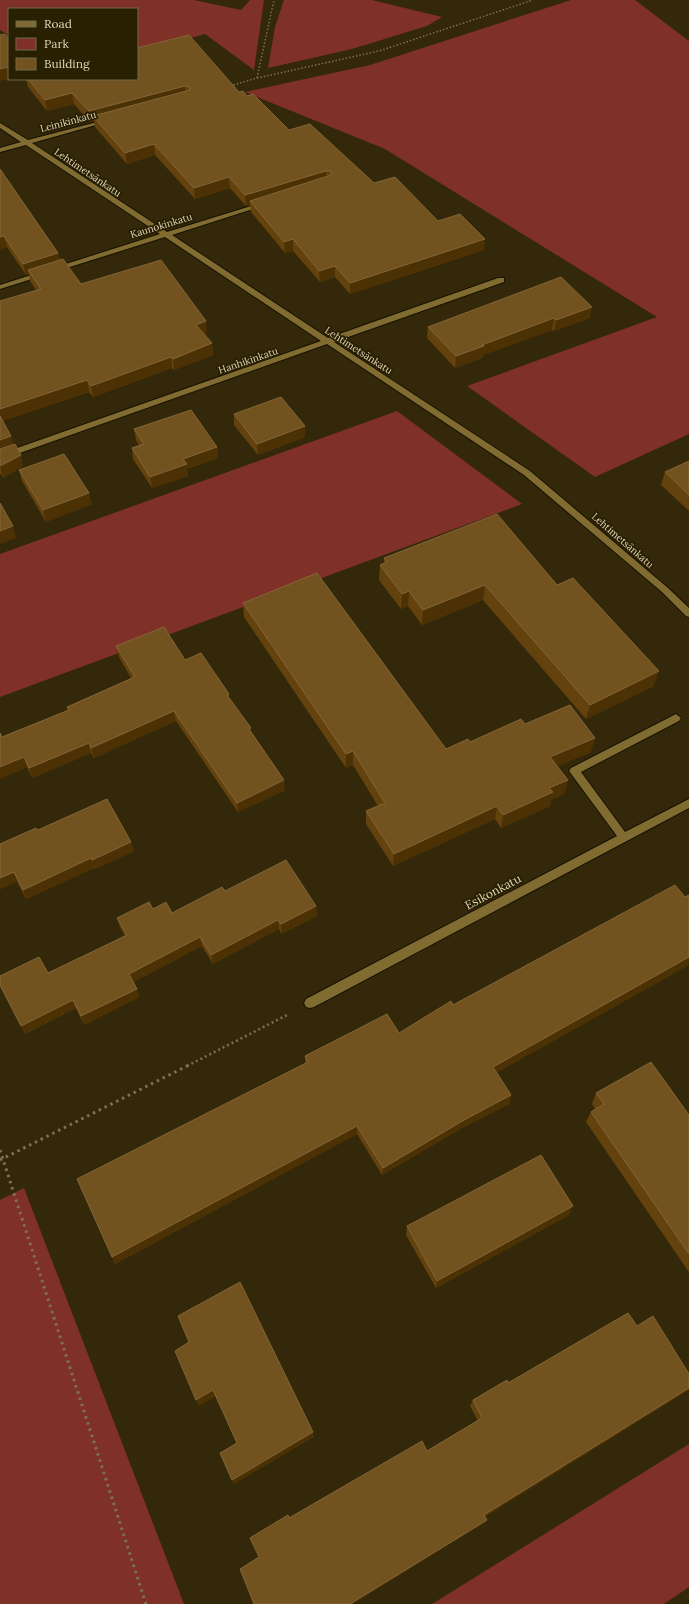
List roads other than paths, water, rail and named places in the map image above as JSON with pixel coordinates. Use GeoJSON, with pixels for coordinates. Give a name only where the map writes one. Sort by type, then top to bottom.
{"type":"FeatureCollection","features":[{"type":"Feature","properties":{"kind":"street","name":"Leinikinkatu"},"geometry":{"type":"LineString","coordinates":[[0,150],[114,120]]}},
{"type":"Feature","properties":{"kind":"street","name":"Lehtimetsänkatu"},"geometry":{"type":"LineString","coordinates":[[0,126],[163,235],[527,473],[665,590],[689,614]]}},
{"type":"Feature","properties":{"kind":"street","name":"Kaunokinkatu"},"geometry":{"type":"LineString","coordinates":[[0,287],[270,202]]}},
{"type":"Feature","properties":{"kind":"street","name":"Hanhikinkatu"},"geometry":{"type":"LineString","coordinates":[[0,457],[501,280]]}},
{"type":"Feature","properties":{"kind":"street"},"geometry":{"type":"LineString","coordinates":[[624,838],[574,771],[676,718]]}},
{"type":"Feature","properties":{"kind":"street","name":"Esikonkatu"},"geometry":{"type":"LineString","coordinates":[[310,1003],[689,803]]}}]}
